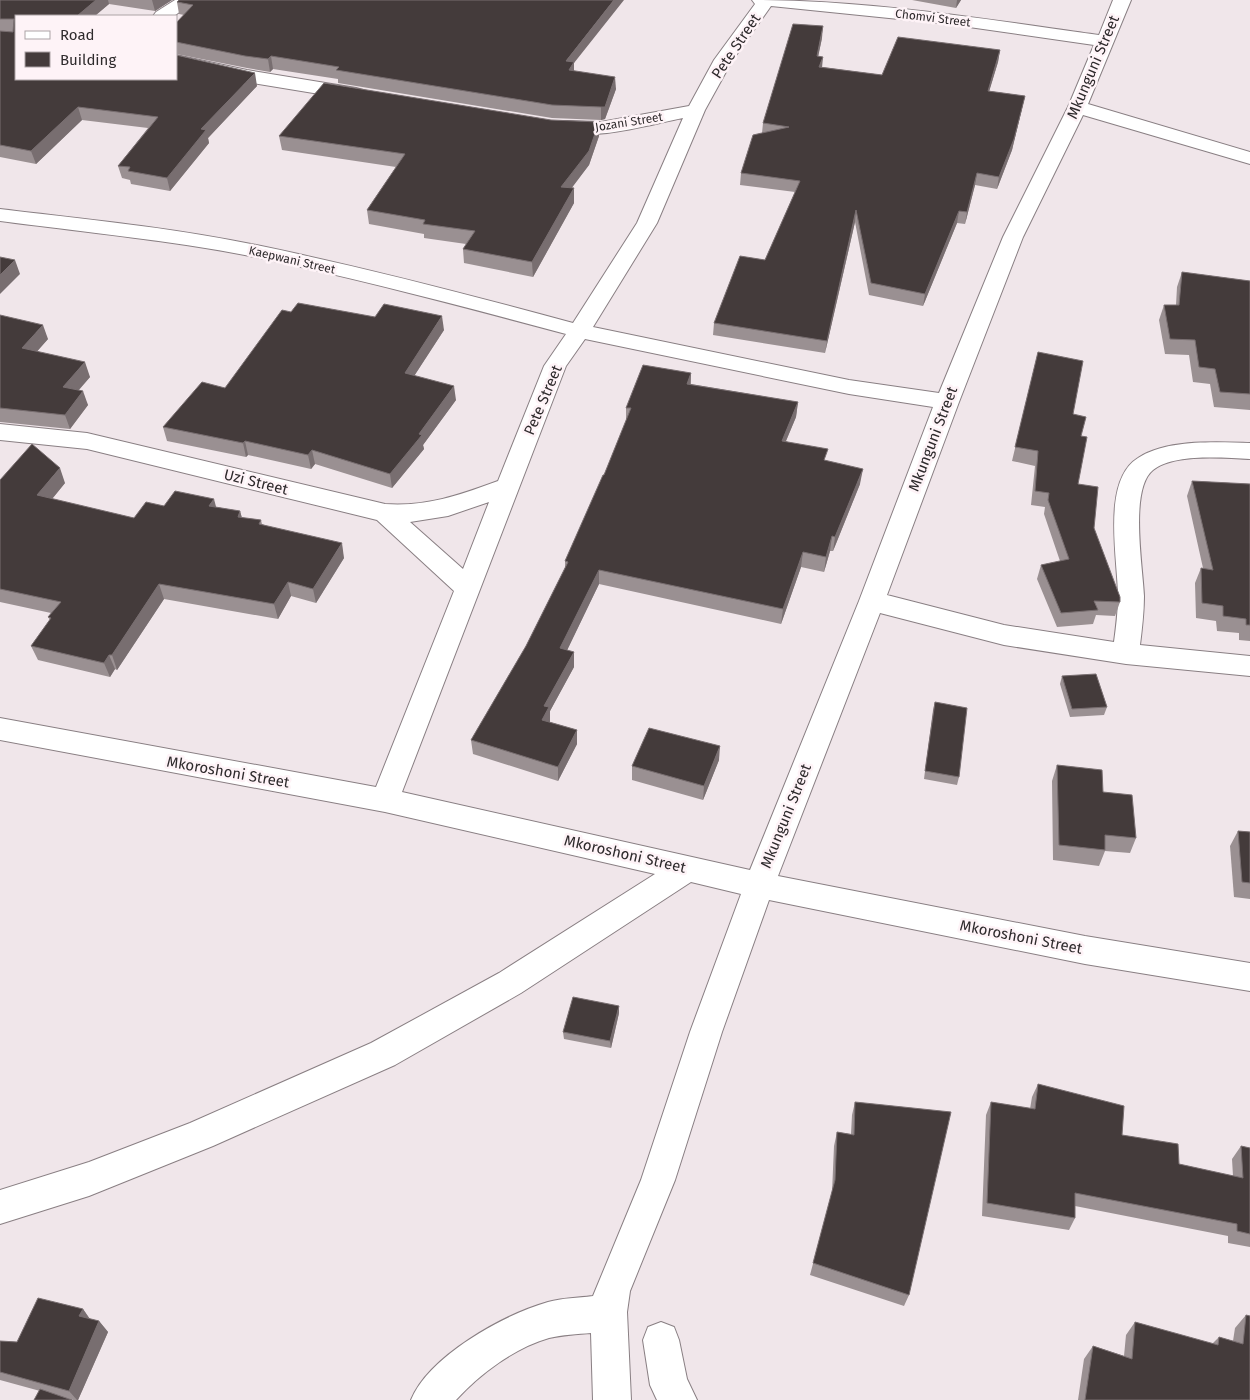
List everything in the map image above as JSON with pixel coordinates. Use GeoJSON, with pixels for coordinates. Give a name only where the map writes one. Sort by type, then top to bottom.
{"type":"FeatureCollection","features":[{"type":"Feature","properties":{"kind":"street"},"geometry":{"type":"LineString","coordinates":[[164,15],[187,0]]}},
{"type":"Feature","properties":{"kind":"street","name":"Chomvi Street"},"geometry":{"type":"LineString","coordinates":[[760,0],[948,19],[1105,41]]}},
{"type":"Feature","properties":{"kind":"street","name":"Pete Street"},"geometry":{"type":"LineString","coordinates":[[384,800],[555,366],[647,223],[696,110],[723,60],[767,0]]}},
{"type":"Feature","properties":{"kind":"street","name":"Mkunguni Street"},"geometry":{"type":"LineString","coordinates":[[612,1400],[609,1312],[612,1291],[658,1180],[706,1032],[759,884],[1013,237],[1078,107],[1122,0]]}},
{"type":"Feature","properties":{"kind":"street"},"geometry":{"type":"LineString","coordinates":[[178,60],[248,76],[375,97]]}},
{"type":"Feature","properties":{"kind":"street"},"geometry":{"type":"LineString","coordinates":[[1078,107],[1250,158]]}},
{"type":"Feature","properties":{"kind":"street","name":"Jozani Street"},"geometry":{"type":"LineString","coordinates":[[542,124],[577,128],[601,128],[696,110]]}},
{"type":"Feature","properties":{"kind":"street","name":"Kaepwani Street"},"geometry":{"type":"LineString","coordinates":[[0,216],[151,234],[250,250],[445,295],[579,331],[850,386],[947,402]]}},
{"type":"Feature","properties":{"kind":"street","name":"Uzi Street"},"geometry":{"type":"LineString","coordinates":[[0,432],[87,441],[386,513],[408,515],[443,510],[508,486]]}},
{"type":"Feature","properties":{"kind":"street"},"geometry":{"type":"LineString","coordinates":[[1126,654],[1131,597],[1126,539],[1131,480],[1144,465],[1167,455],[1216,450],[1250,451]]}},
{"type":"Feature","properties":{"kind":"street"},"geometry":{"type":"LineString","coordinates":[[386,513],[468,589]]}},
{"type":"Feature","properties":{"kind":"street"},"geometry":{"type":"LineString","coordinates":[[872,600],[1004,635],[1126,654],[1250,666]]}},
{"type":"Feature","properties":{"kind":"street","name":"Mkoroshoni Street"},"geometry":{"type":"LineString","coordinates":[[0,729],[384,800],[759,884],[1085,950],[1250,977]]}},
{"type":"Feature","properties":{"kind":"street"},"geometry":{"type":"LineString","coordinates":[[0,1207],[89,1179],[201,1135],[383,1054],[510,983],[688,868]]}},
{"type":"Feature","properties":{"kind":"street"},"geometry":{"type":"LineString","coordinates":[[430,1400],[458,1370],[501,1340],[548,1320],[609,1312]]}},
{"type":"Feature","properties":{"kind":"street"},"geometry":{"type":"LineString","coordinates":[[661,1340],[669,1385],[678,1400]]}},
{"type":"Feature","properties":{"kind":"building"},"geometry":{"type":"Polygon","coordinates":[[[0,0],[96,0],[78,15],[15,15],[15,80],[178,80],[178,55],[255,73],[201,129],[206,130],[167,178],[128,171],[130,167],[118,166],[158,117],[78,107],[31,151],[0,145],[0,31],[13,32],[14,19],[0,19],[0,0]]]}},
{"type":"Feature","properties":{"kind":"building"},"geometry":{"type":"Polygon","coordinates":[[[179,0],[614,0],[566,61],[574,62],[569,70],[615,77],[605,107],[552,105],[336,70],[339,67],[271,56],[268,59],[245,56],[178,42],[178,21],[193,5],[177,2],[179,0]]]}},
{"type":"Feature","properties":{"kind":"building"},"geometry":{"type":"Polygon","coordinates":[[[793,24],[823,26],[817,56],[823,57],[819,67],[882,75],[898,37],[1000,50],[988,91],[1025,96],[1014,139],[999,177],[977,173],[967,212],[959,211],[925,294],[871,283],[856,210],[827,341],[714,323],[740,256],[765,260],[800,181],[741,173],[753,135],[789,127],[763,123],[793,24]]]}},
{"type":"Feature","properties":{"kind":"building"},"geometry":{"type":"Polygon","coordinates":[[[324,83],[551,120],[599,122],[589,151],[561,187],[574,188],[532,262],[463,249],[475,231],[423,224],[425,220],[367,210],[405,154],[279,136],[324,83]]]}},
{"type":"Feature","properties":{"kind":"building"},"geometry":{"type":"Polygon","coordinates":[[[0,257],[15,260],[0,275],[0,257]]]}},
{"type":"Feature","properties":{"kind":"building"},"geometry":{"type":"Polygon","coordinates":[[[1182,272],[1250,281],[1250,394],[1220,392],[1215,369],[1199,367],[1195,340],[1170,339],[1164,305],[1179,305],[1182,272]]]}},
{"type":"Feature","properties":{"kind":"building"},"geometry":{"type":"Polygon","coordinates":[[[298,303],[375,317],[384,304],[442,316],[405,373],[454,386],[419,434],[422,435],[390,474],[312,450],[308,455],[245,441],[243,443],[163,427],[202,382],[225,388],[282,310],[291,312],[298,303]]]}},
{"type":"Feature","properties":{"kind":"building"},"geometry":{"type":"Polygon","coordinates":[[[0,315],[43,325],[22,348],[85,362],[63,387],[83,391],[65,415],[0,408],[0,315]]]}},
{"type":"Feature","properties":{"kind":"building"},"geometry":{"type":"Polygon","coordinates":[[[1038,352],[1083,361],[1073,414],[1086,417],[1081,436],[1087,437],[1078,484],[1098,487],[1094,528],[1120,597],[1120,602],[1094,601],[1098,610],[1061,613],[1041,565],[1069,559],[1048,500],[1049,493],[1035,491],[1038,451],[1015,447],[1038,352]]]}},
{"type":"Feature","properties":{"kind":"building"},"geometry":{"type":"Polygon","coordinates":[[[643,365],[691,373],[687,384],[798,402],[782,441],[828,449],[824,460],[863,469],[835,537],[832,536],[826,557],[803,552],[783,609],[599,570],[560,648],[574,652],[544,706],[549,707],[542,720],[577,730],[558,767],[471,740],[526,646],[568,562],[565,561],[604,475],[631,408],[626,408],[643,365]]]}},
{"type":"Feature","properties":{"kind":"building"},"geometry":{"type":"Polygon","coordinates":[[[32,444],[60,468],[37,495],[134,518],[146,502],[164,506],[175,491],[214,499],[209,506],[240,511],[238,517],[261,520],[259,524],[342,543],[313,589],[288,582],[274,604],[159,584],[112,655],[109,655],[104,663],[31,646],[51,618],[48,617],[61,602],[0,589],[0,480],[32,444]]]}},
{"type":"Feature","properties":{"kind":"building"},"geometry":{"type":"Polygon","coordinates":[[[1192,481],[1250,484],[1250,625],[1246,625],[1246,619],[1223,616],[1223,606],[1202,603],[1201,568],[1213,570],[1192,481]]]}},
{"type":"Feature","properties":{"kind":"building"},"geometry":{"type":"Polygon","coordinates":[[[1096,674],[1107,707],[1072,709],[1062,676],[1096,674]]]}},
{"type":"Feature","properties":{"kind":"building"},"geometry":{"type":"Polygon","coordinates":[[[935,702],[967,708],[959,777],[925,771],[935,702]]]}},
{"type":"Feature","properties":{"kind":"building"},"geometry":{"type":"Polygon","coordinates":[[[649,728],[720,746],[704,786],[632,766],[649,728]]]}},
{"type":"Feature","properties":{"kind":"building"},"geometry":{"type":"Polygon","coordinates":[[[1057,765],[1102,770],[1103,792],[1132,795],[1136,838],[1105,835],[1105,850],[1059,845],[1057,765]]]}},
{"type":"Feature","properties":{"kind":"building"},"geometry":{"type":"Polygon","coordinates":[[[1238,831],[1250,832],[1250,883],[1242,882],[1238,831]]]}},
{"type":"Feature","properties":{"kind":"building"},"geometry":{"type":"Polygon","coordinates":[[[573,997],[619,1006],[610,1041],[563,1032],[573,997]]]}},
{"type":"Feature","properties":{"kind":"building"},"geometry":{"type":"Polygon","coordinates":[[[1038,1084],[1124,1106],[1122,1135],[1178,1144],[1179,1164],[1243,1178],[1241,1146],[1250,1148],[1250,1234],[1237,1231],[1237,1224],[1075,1193],[1075,1218],[987,1203],[991,1102],[1035,1109],[1038,1084]]]}},
{"type":"Feature","properties":{"kind":"building"},"geometry":{"type":"Polygon","coordinates":[[[855,1102],[951,1112],[909,1295],[813,1263],[835,1180],[837,1132],[854,1135],[855,1102]]]}},
{"type":"Feature","properties":{"kind":"building"},"geometry":{"type":"Polygon","coordinates":[[[38,1298],[83,1309],[79,1316],[99,1321],[69,1391],[0,1372],[0,1341],[17,1342],[38,1298]]]}},
{"type":"Feature","properties":{"kind":"building"},"geometry":{"type":"Polygon","coordinates":[[[1246,1315],[1250,1316],[1250,1400],[1085,1400],[1093,1346],[1132,1359],[1135,1322],[1218,1345],[1219,1337],[1243,1344],[1246,1315]]]}},
{"type":"Feature","properties":{"kind":"building"},"geometry":{"type":"Polygon","coordinates":[[[40,1389],[72,1400],[34,1400],[40,1389]]]}}]}
